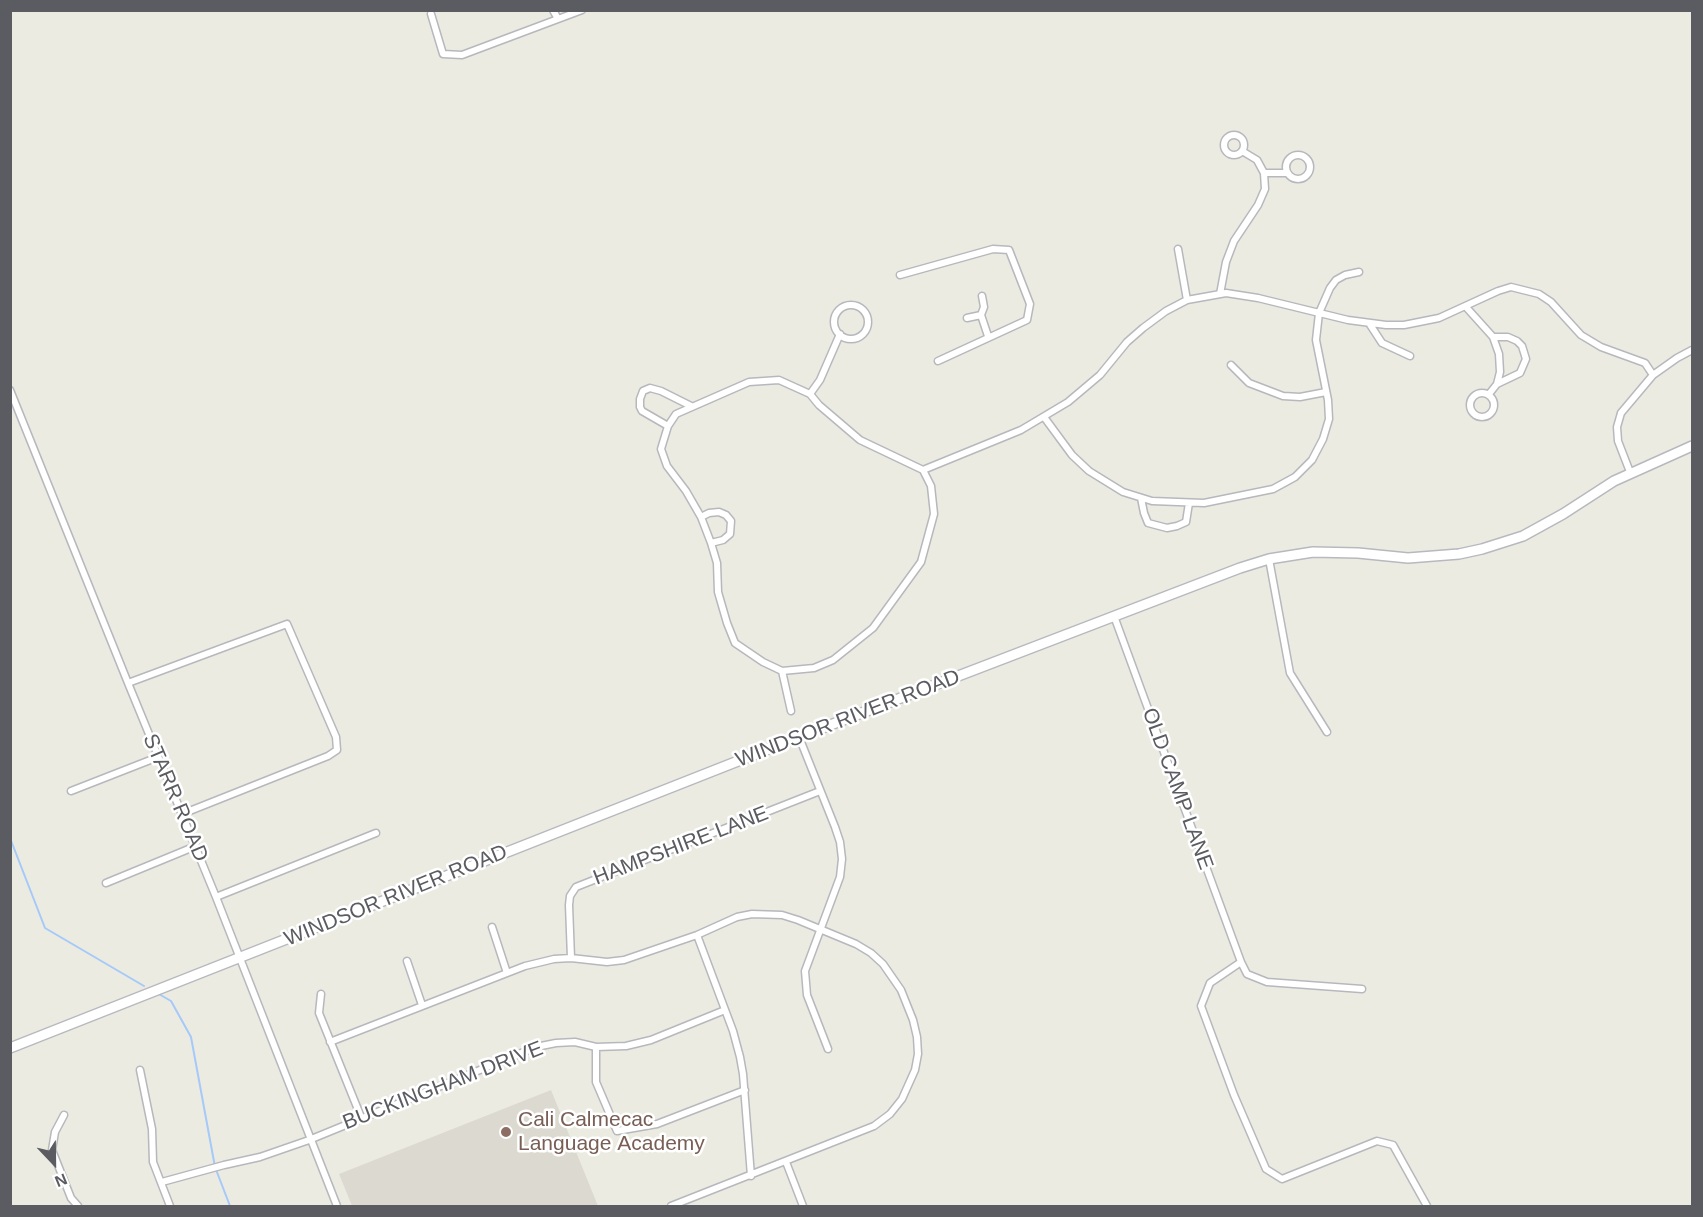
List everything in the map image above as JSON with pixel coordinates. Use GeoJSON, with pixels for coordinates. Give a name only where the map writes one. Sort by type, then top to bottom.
{"type":"FeatureCollection","features":[{"type":"Feature","properties":{"kind":"main road","name":"WINDSOR RIVER ROAD"},"geometry":{"type":"LineString","coordinates":[[10,1048],[241,959],[414,888],[799,737],[1240,568],[1269,559],[1312,552],[1408,558],[1432,557],[1482,549],[1523,536],[1630,472],[1692,446]]}},
{"type":"Feature","properties":{"kind":"street"},"geometry":{"type":"LineString","coordinates":[[553,10],[558,19]]}},
{"type":"Feature","properties":{"kind":"street"},"geometry":{"type":"LineString","coordinates":[[431,14],[443,54],[462,55],[582,10]]}},
{"type":"Feature","properties":{"kind":"street"},"geometry":{"type":"LineString","coordinates":[[1220,294],[1233,241],[1258,205],[1265,189],[1264,173],[1257,160],[1242,151]]}},
{"type":"Feature","properties":{"kind":"street"},"geometry":{"type":"LineString","coordinates":[[1264,173],[1287,173],[1297,180],[1305,177],[1310,168],[1308,161],[1302,156],[1294,156],[1286,165],[1287,173]]}},
{"type":"Feature","properties":{"kind":"street"},"geometry":{"type":"LineString","coordinates":[[900,275],[993,249],[1010,250],[1030,304],[1027,320],[938,361]]}},
{"type":"Feature","properties":{"kind":"street"},"geometry":{"type":"LineString","coordinates":[[1178,249],[1187,300]]}},
{"type":"Feature","properties":{"kind":"street"},"geometry":{"type":"LineString","coordinates":[[1044,417],[1072,455],[1089,471],[1123,492],[1141,498],[1152,501],[1204,502],[1274,489],[1295,477],[1312,460],[1323,439],[1329,419],[1326,392],[1317,353],[1319,313],[1336,280],[1359,272]]}},
{"type":"Feature","properties":{"kind":"street"},"geometry":{"type":"LineString","coordinates":[[923,470],[1021,430],[1044,417],[1068,402],[1100,375],[1127,342],[1166,311],[1187,300],[1220,294],[1258,298],[1369,323],[1404,325],[1439,318],[1512,287],[1533,292],[1551,302],[1581,335],[1601,347],[1645,363],[1653,375]]}},
{"type":"Feature","properties":{"kind":"street"},"geometry":{"type":"LineString","coordinates":[[982,296],[984,307],[981,315],[988,336]]}},
{"type":"Feature","properties":{"kind":"street"},"geometry":{"type":"LineString","coordinates":[[852,305],[863,309],[868,325],[863,334],[849,339],[840,334],[834,324],[837,312],[852,305]]}},
{"type":"Feature","properties":{"kind":"street"},"geometry":{"type":"LineString","coordinates":[[1466,307],[1493,337],[1499,354],[1500,372],[1497,384],[1489,394]]}},
{"type":"Feature","properties":{"kind":"street"},"geometry":{"type":"LineString","coordinates":[[967,318],[981,315]]}},
{"type":"Feature","properties":{"kind":"street"},"geometry":{"type":"LineString","coordinates":[[1369,323],[1382,343],[1410,356]]}},
{"type":"Feature","properties":{"kind":"street"},"geometry":{"type":"LineString","coordinates":[[810,394],[840,334]]}},
{"type":"Feature","properties":{"kind":"street"},"geometry":{"type":"LineString","coordinates":[[1493,337],[1508,337],[1517,341],[1522,346],[1527,359],[1520,374],[1497,384]]}},
{"type":"Feature","properties":{"kind":"street"},"geometry":{"type":"LineString","coordinates":[[1630,472],[1618,441],[1617,427],[1621,413],[1653,375],[1692,350]]}},
{"type":"Feature","properties":{"kind":"street"},"geometry":{"type":"LineString","coordinates":[[1231,365],[1249,383],[1283,396],[1326,392]]}},
{"type":"Feature","properties":{"kind":"street"},"geometry":{"type":"LineString","coordinates":[[780,380],[810,394],[819,405],[860,440],[923,470],[931,486],[934,514],[921,562],[873,628],[833,660],[814,668],[782,671],[763,662],[735,643],[718,592],[717,564],[711,543],[701,518],[686,491],[667,466],[661,449],[668,426],[676,414],[691,406],[749,382],[780,380]]}},
{"type":"Feature","properties":{"kind":"street"},"geometry":{"type":"LineString","coordinates":[[668,426],[642,411],[640,399],[643,391],[650,388],[661,391],[691,406]]}},
{"type":"Feature","properties":{"kind":"street","name":"STARR ROAD"},"geometry":{"type":"LineString","coordinates":[[10,390],[196,846],[309,1140],[337,1206]]}},
{"type":"Feature","properties":{"kind":"street"},"geometry":{"type":"LineString","coordinates":[[1477,394],[1489,394],[1495,404],[1493,412],[1486,417],[1478,417],[1470,407],[1471,400],[1477,394]]}},
{"type":"Feature","properties":{"kind":"street"},"geometry":{"type":"LineString","coordinates":[[1141,498],[1148,523],[1167,528],[1186,522],[1189,503]]}},
{"type":"Feature","properties":{"kind":"street"},"geometry":{"type":"LineString","coordinates":[[701,518],[709,513],[719,512],[731,521],[730,534],[723,540],[711,543]]}},
{"type":"Feature","properties":{"kind":"street"},"geometry":{"type":"LineString","coordinates":[[1269,559],[1290,673],[1327,732]]}},
{"type":"Feature","properties":{"kind":"street","name":"OLD CAMP LANE"},"geometry":{"type":"LineString","coordinates":[[1114,616],[1247,974],[1267,982],[1362,989]]}},
{"type":"Feature","properties":{"kind":"street"},"geometry":{"type":"LineString","coordinates":[[128,683],[287,624],[336,737],[337,750],[328,756],[182,814]]}},
{"type":"Feature","properties":{"kind":"street"},"geometry":{"type":"LineString","coordinates":[[782,671],[791,711]]}},
{"type":"Feature","properties":{"kind":"street"},"geometry":{"type":"LineString","coordinates":[[799,737],[835,826],[842,859],[840,877],[805,971],[807,995],[828,1049]]}},
{"type":"Feature","properties":{"kind":"street"},"geometry":{"type":"LineString","coordinates":[[71,791],[158,757]]}},
{"type":"Feature","properties":{"kind":"street","name":"HAMPSHIRE LANE"},"geometry":{"type":"LineString","coordinates":[[571,958],[569,905],[570,896],[576,887],[820,791]]}},
{"type":"Feature","properties":{"kind":"street"},"geometry":{"type":"LineString","coordinates":[[216,897],[376,833]]}},
{"type":"Feature","properties":{"kind":"street"},"geometry":{"type":"LineString","coordinates":[[106,883],[196,846]]}},
{"type":"Feature","properties":{"kind":"street"},"geometry":{"type":"LineString","coordinates":[[330,1042],[422,1005],[540,962],[571,958],[608,962],[624,960],[697,935],[737,917],[752,914],[782,915],[820,928],[871,953],[883,964],[901,990],[917,1037],[918,1054],[910,1085],[902,1099],[890,1114],[866,1130],[671,1206]]}},
{"type":"Feature","properties":{"kind":"street"},"geometry":{"type":"LineString","coordinates":[[492,927],[507,973]]}},
{"type":"Feature","properties":{"kind":"street"},"geometry":{"type":"LineString","coordinates":[[697,935],[740,1057],[745,1090],[751,1176]]}},
{"type":"Feature","properties":{"kind":"street"},"geometry":{"type":"LineString","coordinates":[[407,961],[422,1005]]}},
{"type":"Feature","properties":{"kind":"street"},"geometry":{"type":"LineString","coordinates":[[1241,962],[1210,983],[1201,1006],[1234,1095],[1266,1169],[1282,1179],[1377,1141],[1394,1145],[1427,1206]]}},
{"type":"Feature","properties":{"kind":"street"},"geometry":{"type":"LineString","coordinates":[[321,994],[319,1013],[361,1117]]}},
{"type":"Feature","properties":{"kind":"street","name":"BUCKINGHAM DRIVE"},"geometry":{"type":"LineString","coordinates":[[162,1182],[260,1157],[309,1140],[536,1047],[575,1042],[596,1047],[639,1044],[725,1010]]}},
{"type":"Feature","properties":{"kind":"street"},"geometry":{"type":"LineString","coordinates":[[596,1047],[596,1082],[617,1131],[657,1124],[745,1090]]}},
{"type":"Feature","properties":{"kind":"street"},"geometry":{"type":"LineString","coordinates":[[140,1070],[152,1129],[153,1162],[170,1206]]}},
{"type":"Feature","properties":{"kind":"street"},"geometry":{"type":"LineString","coordinates":[[64,1115],[55,1132],[52,1150],[71,1197],[78,1206]]}},
{"type":"Feature","properties":{"kind":"street"},"geometry":{"type":"LineString","coordinates":[[786,1162],[804,1206]]}},
{"type":"Feature","properties":{"kind":"shaded area","name":"Cali Calmecac Language Academy"},"geometry":{"type":"Polygon","coordinates":[[[551,1090],[598,1206],[352,1206],[339,1174],[551,1090]]]}},
{"type":"Feature","properties":{"kind":"waterway"},"geometry":{"type":"LineString","coordinates":[[10,838],[45,928],[144,986]]}},
{"type":"Feature","properties":{"kind":"waterway"},"geometry":{"type":"LineString","coordinates":[[157,993],[171,1001],[191,1037],[215,1167],[230,1206]]}},
{"type":"Feature","properties":{"kind":"place","name":"Cali Calmecac Language Academy"},"geometry":{"type":"Point","coordinates":[506,1132]}}]}
